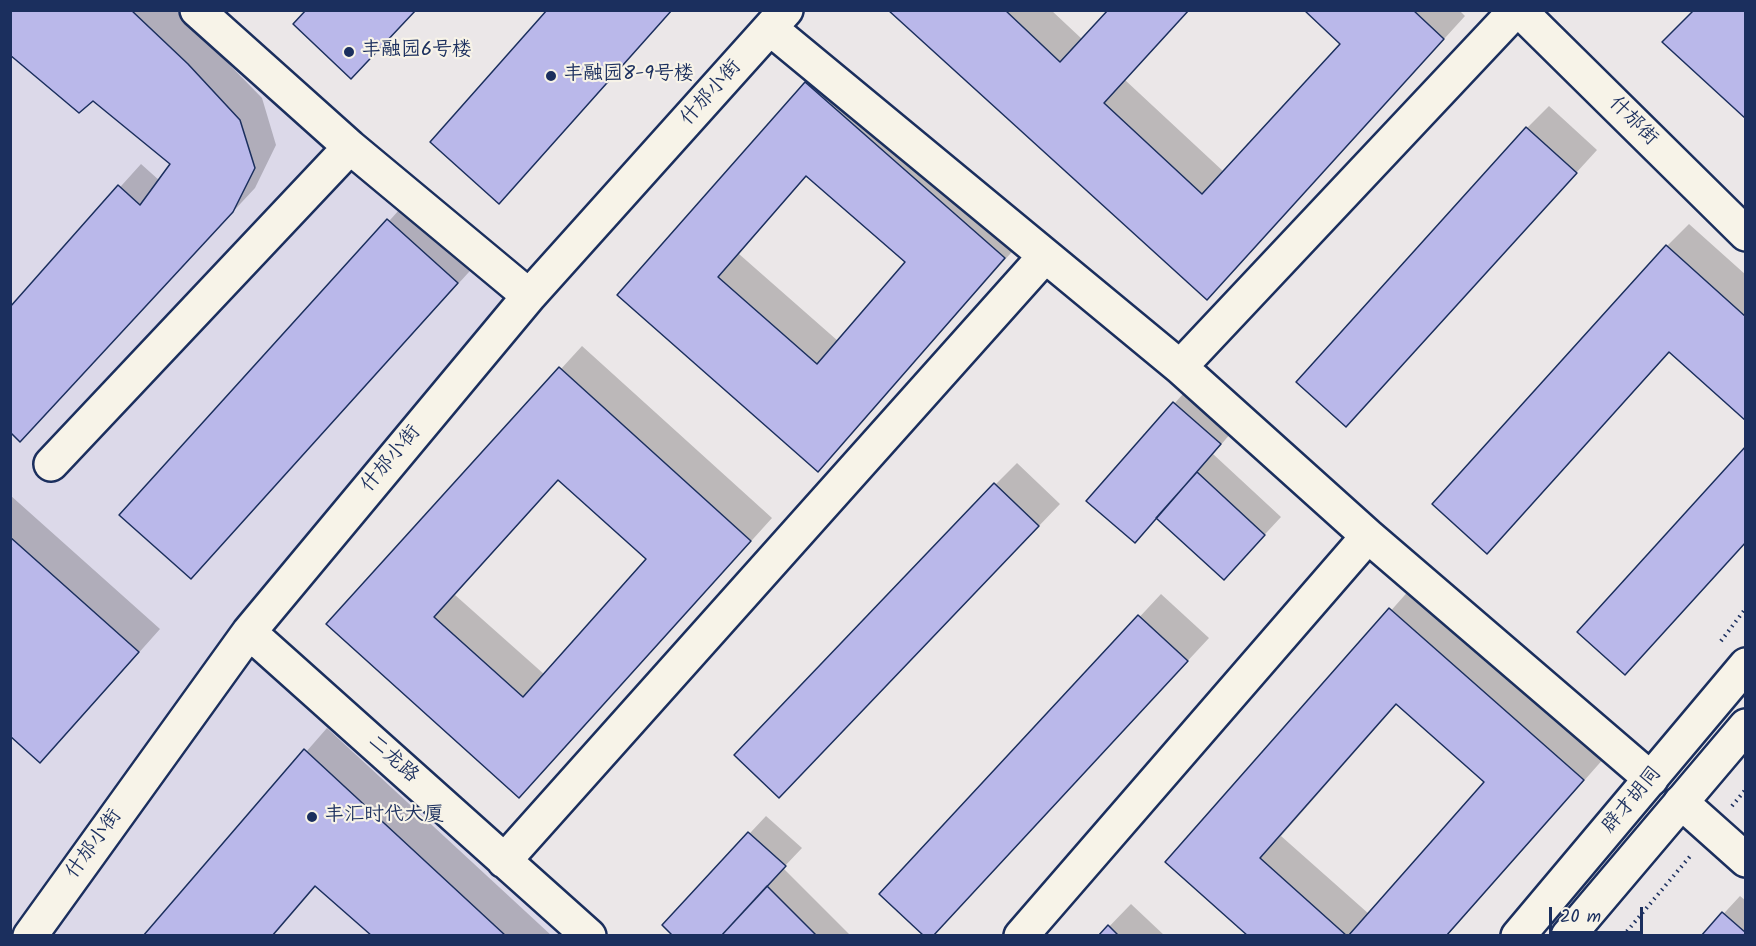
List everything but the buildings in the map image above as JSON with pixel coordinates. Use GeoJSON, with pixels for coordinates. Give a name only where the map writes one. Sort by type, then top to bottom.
{"type":"FeatureCollection","features":[{"type":"Feature","properties":{"kind":"street"},"geometry":{"type":"LineString","coordinates":[[197,10],[350,147],[529,296]]}},
{"type":"Feature","properties":{"kind":"street"},"geometry":{"type":"LineString","coordinates":[[1180,367],[1518,10]]}},
{"type":"Feature","properties":{"kind":"street","name":"什邡街"},"geometry":{"type":"LineString","coordinates":[[1518,10],[1746,234]]}},
{"type":"Feature","properties":{"kind":"street"},"geometry":{"type":"LineString","coordinates":[[779,20],[1045,256],[1180,367],[1368,536],[1652,779]]}},
{"type":"Feature","properties":{"kind":"street","name":"什邡小街"},"geometry":{"type":"LineString","coordinates":[[30,936],[249,632],[529,296],[779,20]]}},
{"type":"Feature","properties":{"kind":"street"},"geometry":{"type":"LineString","coordinates":[[51,464],[350,147]]}},
{"type":"Feature","properties":{"kind":"street"},"geometry":{"type":"LineString","coordinates":[[504,861],[1045,256]]}},
{"type":"Feature","properties":{"kind":"street"},"geometry":{"type":"LineString","coordinates":[[1021,936],[1368,536]]}},
{"type":"Feature","properties":{"kind":"street","name":"二龙路"},"geometry":{"type":"LineString","coordinates":[[249,632],[589,936]]}},
{"type":"Feature","properties":{"kind":"street","name":"辟才胡同"},"geometry":{"type":"LineString","coordinates":[[1518,936],[1746,665]]}},
{"type":"Feature","properties":{"kind":"street","name":"辟才胡同"},"geometry":{"type":"LineString","coordinates":[[1568,936],[1746,726]]}},
{"type":"Feature","properties":{"kind":"street"},"geometry":{"type":"LineString","coordinates":[[1682,802],[1746,860]]}},
{"type":"Feature","properties":{"kind":"path"},"geometry":{"type":"LineString","coordinates":[[1623,936],[1746,789]]}},
{"type":"Feature","properties":{"kind":"shaded area"},"geometry":{"type":"Polygon","coordinates":[[[10,11],[202,11],[529,296],[249,632],[590,935],[11,935],[10,11]]]}},
{"type":"Feature","properties":{"kind":"place","name":"丰融园6号楼"},"geometry":{"type":"Point","coordinates":[349,52]}},
{"type":"Feature","properties":{"kind":"place","name":"丰融园8-9号楼"},"geometry":{"type":"Point","coordinates":[551,76]}},
{"type":"Feature","properties":{"kind":"place","name":"丰汇时代大厦"},"geometry":{"type":"Point","coordinates":[312,817]}}]}
